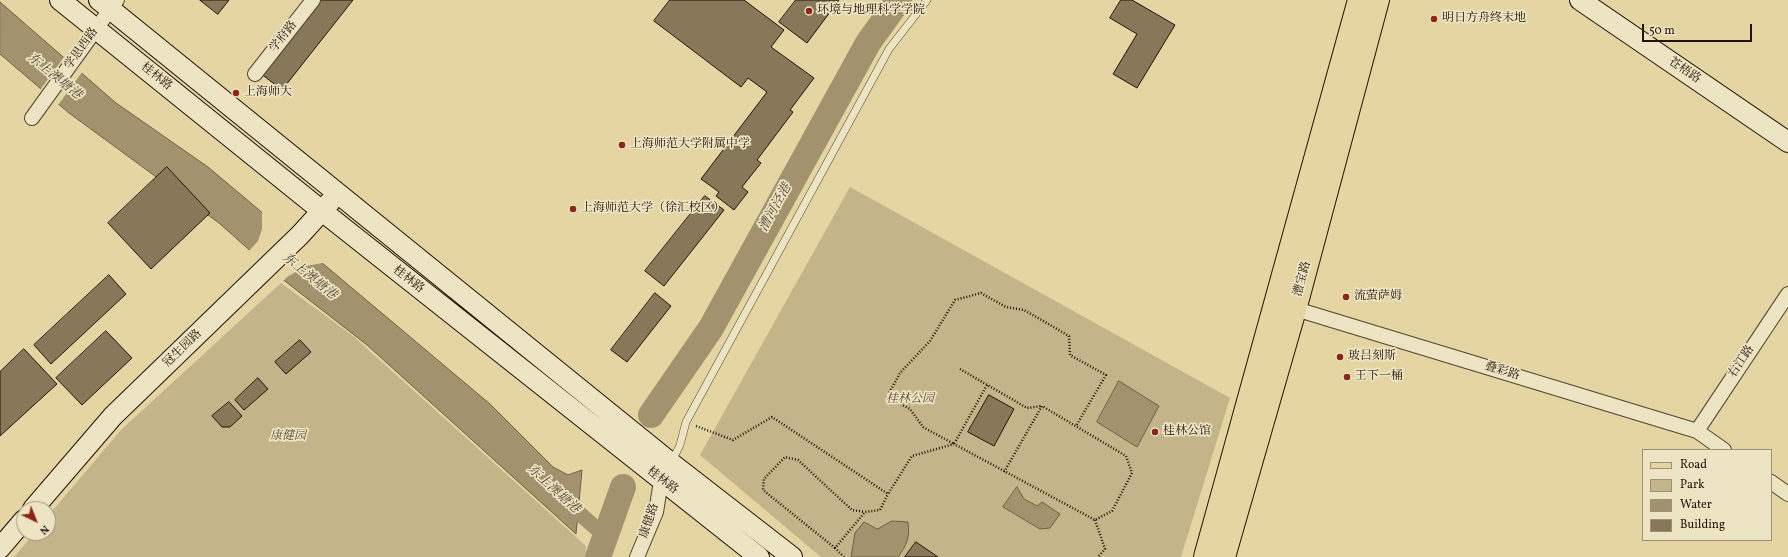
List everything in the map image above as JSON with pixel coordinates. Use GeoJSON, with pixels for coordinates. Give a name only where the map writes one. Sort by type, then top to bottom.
{"type":"FeatureCollection","features":[{"type":"Feature","properties":{"kind":"main road","name":"桂林路"},"geometry":{"type":"LineString","coordinates":[[60,0],[322,211],[661,481],[759,557]]}},
{"type":"Feature","properties":{"kind":"main road","name":"漕宝路"},"geometry":{"type":"LineString","coordinates":[[1224,557],[1359,0]]}},
{"type":"Feature","properties":{"kind":"main road","name":"漕宝路"},"geometry":{"type":"LineString","coordinates":[[1205,557],[1285,306],[1378,0]]}},
{"type":"Feature","properties":{"kind":"main road","name":"苍梧路"},"geometry":{"type":"LineString","coordinates":[[1580,0],[1788,142]]}},
{"type":"Feature","properties":{"kind":"main road","name":"桂林路"},"geometry":{"type":"LineString","coordinates":[[109,3],[339,194],[671,463],[792,557]]}},
{"type":"Feature","properties":{"kind":"main road","name":"冠生园路"},"geometry":{"type":"LineString","coordinates":[[40,501],[113,416],[300,235],[339,194]]}},
{"type":"Feature","properties":{"kind":"main road"},"geometry":{"type":"LineString","coordinates":[[0,548],[16,529]]}},
{"type":"Feature","properties":{"kind":"street","name":"学府路"},"geometry":{"type":"LineString","coordinates":[[255,74],[313,0]]}},
{"type":"Feature","properties":{"kind":"street","name":"学思西路"},"geometry":{"type":"LineString","coordinates":[[32,118],[96,29],[109,3]]}},
{"type":"Feature","properties":{"kind":"street","name":"右江路"},"geometry":{"type":"LineString","coordinates":[[1697,431],[1788,294]]}},
{"type":"Feature","properties":{"kind":"street","name":"叠彩路"},"geometry":{"type":"LineString","coordinates":[[1285,306],[1697,431],[1723,449]]}},
{"type":"Feature","properties":{"kind":"street","name":"康健路"},"geometry":{"type":"LineString","coordinates":[[637,557],[656,512],[661,481],[671,463]]}},
{"type":"Feature","properties":{"kind":"street"},"geometry":{"type":"LineString","coordinates":[[1772,483],[1788,494]]}},
{"type":"Feature","properties":{"kind":"lane"},"geometry":{"type":"LineString","coordinates":[[671,463],[680,445],[686,422],[889,49],[927,0]]}},
{"type":"Feature","properties":{"kind":"path"},"geometry":{"type":"LineString","coordinates":[[1076,426],[1106,375],[1070,355],[1068,336],[1024,310],[1006,307],[980,293],[955,300],[930,341],[900,373],[888,397],[910,409],[923,427],[1095,520],[1105,549],[1098,557]]}},
{"type":"Feature","properties":{"kind":"path"},"geometry":{"type":"LineString","coordinates":[[960,369],[1028,408],[1042,406],[1126,456],[1132,473],[1112,511],[1095,520]]}},
{"type":"Feature","properties":{"kind":"path"},"geometry":{"type":"LineString","coordinates":[[844,557],[763,490],[764,479],[785,458],[798,460],[852,510],[865,512],[880,510],[888,494],[912,456],[954,444],[987,385]]}},
{"type":"Feature","properties":{"kind":"path"},"geometry":{"type":"LineString","coordinates":[[1004,472],[1042,406]]}},
{"type":"Feature","properties":{"kind":"path"},"geometry":{"type":"LineString","coordinates":[[686,422],[733,440],[772,417],[888,494]]}},
{"type":"Feature","properties":{"kind":"path"},"geometry":{"type":"LineString","coordinates":[[835,548],[865,512]]}},
{"type":"Feature","properties":{"kind":"green space","name":"桂林公园"},"geometry":{"type":"Polygon","coordinates":[[[850,187],[1230,398],[1181,557],[821,557],[700,455],[850,187]]]}},
{"type":"Feature","properties":{"kind":"green space","name":"康健园"},"geometry":{"type":"Polygon","coordinates":[[[281,283],[353,336],[586,546],[585,557],[14,557],[27,541],[56,541],[56,507],[121,430],[281,283]]]}},
{"type":"Feature","properties":{"kind":"water"},"geometry":{"type":"Polygon","coordinates":[[[0,2],[116,103],[208,167],[490,404],[553,467],[568,475],[582,470],[576,534],[367,345],[281,278],[219,223],[69,113],[0,54],[0,2]]]}},
{"type":"Feature","properties":{"kind":"water"},"geometry":{"type":"Polygon","coordinates":[[[1119,381],[1159,406],[1137,447],[1097,422],[1119,381]]]}},
{"type":"Feature","properties":{"kind":"water"},"geometry":{"type":"Polygon","coordinates":[[[1017,487],[1024,499],[1037,506],[1042,502],[1060,514],[1050,528],[1040,529],[1003,507],[1017,487]]]}},
{"type":"Feature","properties":{"kind":"water"},"geometry":{"type":"Polygon","coordinates":[[[892,521],[908,522],[909,532],[907,541],[904,549],[898,557],[851,557],[855,533],[864,522],[877,529],[892,521]]]}},
{"type":"Feature","properties":{"kind":"pier"},"geometry":{"type":"Polygon","coordinates":[[[64,57],[83,71],[58,105],[40,90],[64,57]]]}},
{"type":"Feature","properties":{"kind":"pier"},"geometry":{"type":"Polygon","coordinates":[[[262,210],[327,264],[322,263],[306,266],[283,281],[280,279],[248,252],[258,241],[262,229],[262,210]]]}},
{"type":"Feature","properties":{"kind":"building"},"geometry":{"type":"Polygon","coordinates":[[[200,0],[229,0],[218,14],[200,0]]]}},
{"type":"Feature","properties":{"kind":"building"},"geometry":{"type":"Polygon","coordinates":[[[316,0],[353,0],[282,90],[260,73],[316,0]]]}},
{"type":"Feature","properties":{"kind":"building"},"geometry":{"type":"Polygon","coordinates":[[[670,0],[744,0],[784,30],[771,47],[814,78],[790,110],[793,112],[757,160],[761,163],[742,187],[748,192],[734,210],[716,196],[719,192],[701,179],[767,92],[748,78],[741,87],[654,21],[670,0]]]}},
{"type":"Feature","properties":{"kind":"building","name":"环境与地理科学学院"},"geometry":{"type":"Polygon","coordinates":[[[796,0],[839,0],[807,43],[779,22],[796,0]]]}},
{"type":"Feature","properties":{"kind":"building"},"geometry":{"type":"Polygon","coordinates":[[[1121,0],[1132,0],[1175,25],[1137,88],[1113,74],[1137,34],[1110,18],[1121,0]]]}},
{"type":"Feature","properties":{"kind":"building"},"geometry":{"type":"Polygon","coordinates":[[[167,167],[210,213],[151,269],[108,223],[167,167]]]}},
{"type":"Feature","properties":{"kind":"building"},"geometry":{"type":"Polygon","coordinates":[[[705,196],[724,210],[664,286],[645,271],[705,196]]]}},
{"type":"Feature","properties":{"kind":"building"},"geometry":{"type":"Polygon","coordinates":[[[109,275],[126,294],[51,364],[34,345],[109,275]]]}},
{"type":"Feature","properties":{"kind":"building"},"geometry":{"type":"Polygon","coordinates":[[[655,293],[671,306],[627,362],[611,350],[655,293]]]}},
{"type":"Feature","properties":{"kind":"building"},"geometry":{"type":"Polygon","coordinates":[[[106,331],[132,358],[82,405],[56,378],[106,331]]]}},
{"type":"Feature","properties":{"kind":"building"},"geometry":{"type":"Polygon","coordinates":[[[300,340],[311,352],[286,374],[275,362],[300,340]]]}},
{"type":"Feature","properties":{"kind":"building"},"geometry":{"type":"Polygon","coordinates":[[[24,349],[57,384],[0,436],[0,372],[24,349]]]}},
{"type":"Feature","properties":{"kind":"building"},"geometry":{"type":"Polygon","coordinates":[[[258,378],[268,389],[244,410],[235,400],[258,378]]]}},
{"type":"Feature","properties":{"kind":"building"},"geometry":{"type":"Polygon","coordinates":[[[989,395],[1014,409],[994,446],[968,432],[989,395]]]}},
{"type":"Feature","properties":{"kind":"building"},"geometry":{"type":"Polygon","coordinates":[[[229,402],[242,416],[230,427],[222,427],[212,416],[229,402]]]}},
{"type":"Feature","properties":{"kind":"building"},"geometry":{"type":"Polygon","coordinates":[[[916,542],[938,557],[905,557],[916,542]]]}},
{"type":"Feature","properties":{"kind":"waterway","name":"漕河泾港"},"geometry":{"type":"LineString","coordinates":[[651,415],[711,328],[868,43],[899,0]]}},
{"type":"Feature","properties":{"kind":"waterway","name":"漕河泾港"},"geometry":{"type":"LineString","coordinates":[[598,557],[623,487]]}},
{"type":"Feature","properties":{"kind":"waterway","name":"东上澳塘港"},"geometry":{"type":"LineString","coordinates":[[563,499],[605,536]]}},
{"type":"Feature","properties":{"kind":"place","name":"环境与地理科学学院"},"geometry":{"type":"Point","coordinates":[809,11]}},
{"type":"Feature","properties":{"kind":"place","name":"明日方舟终末地"},"geometry":{"type":"Point","coordinates":[1434,19]}},
{"type":"Feature","properties":{"kind":"place","name":"上海师大"},"geometry":{"type":"Point","coordinates":[236,93]}},
{"type":"Feature","properties":{"kind":"place","name":"上海师范大学附属中学"},"geometry":{"type":"Point","coordinates":[622,145]}},
{"type":"Feature","properties":{"kind":"place","name":"上海师范大学（徐汇校区）"},"geometry":{"type":"Point","coordinates":[573,209]}},
{"type":"Feature","properties":{"kind":"place","name":"流萤萨姆"},"geometry":{"type":"Point","coordinates":[1346,297]}},
{"type":"Feature","properties":{"kind":"place","name":"玻吕刻斯"},"geometry":{"type":"Point","coordinates":[1340,357]}},
{"type":"Feature","properties":{"kind":"place","name":"王下一桶"},"geometry":{"type":"Point","coordinates":[1347,377]}},
{"type":"Feature","properties":{"kind":"place","name":"桂林公馆"},"geometry":{"type":"Point","coordinates":[1155,432]}}]}
